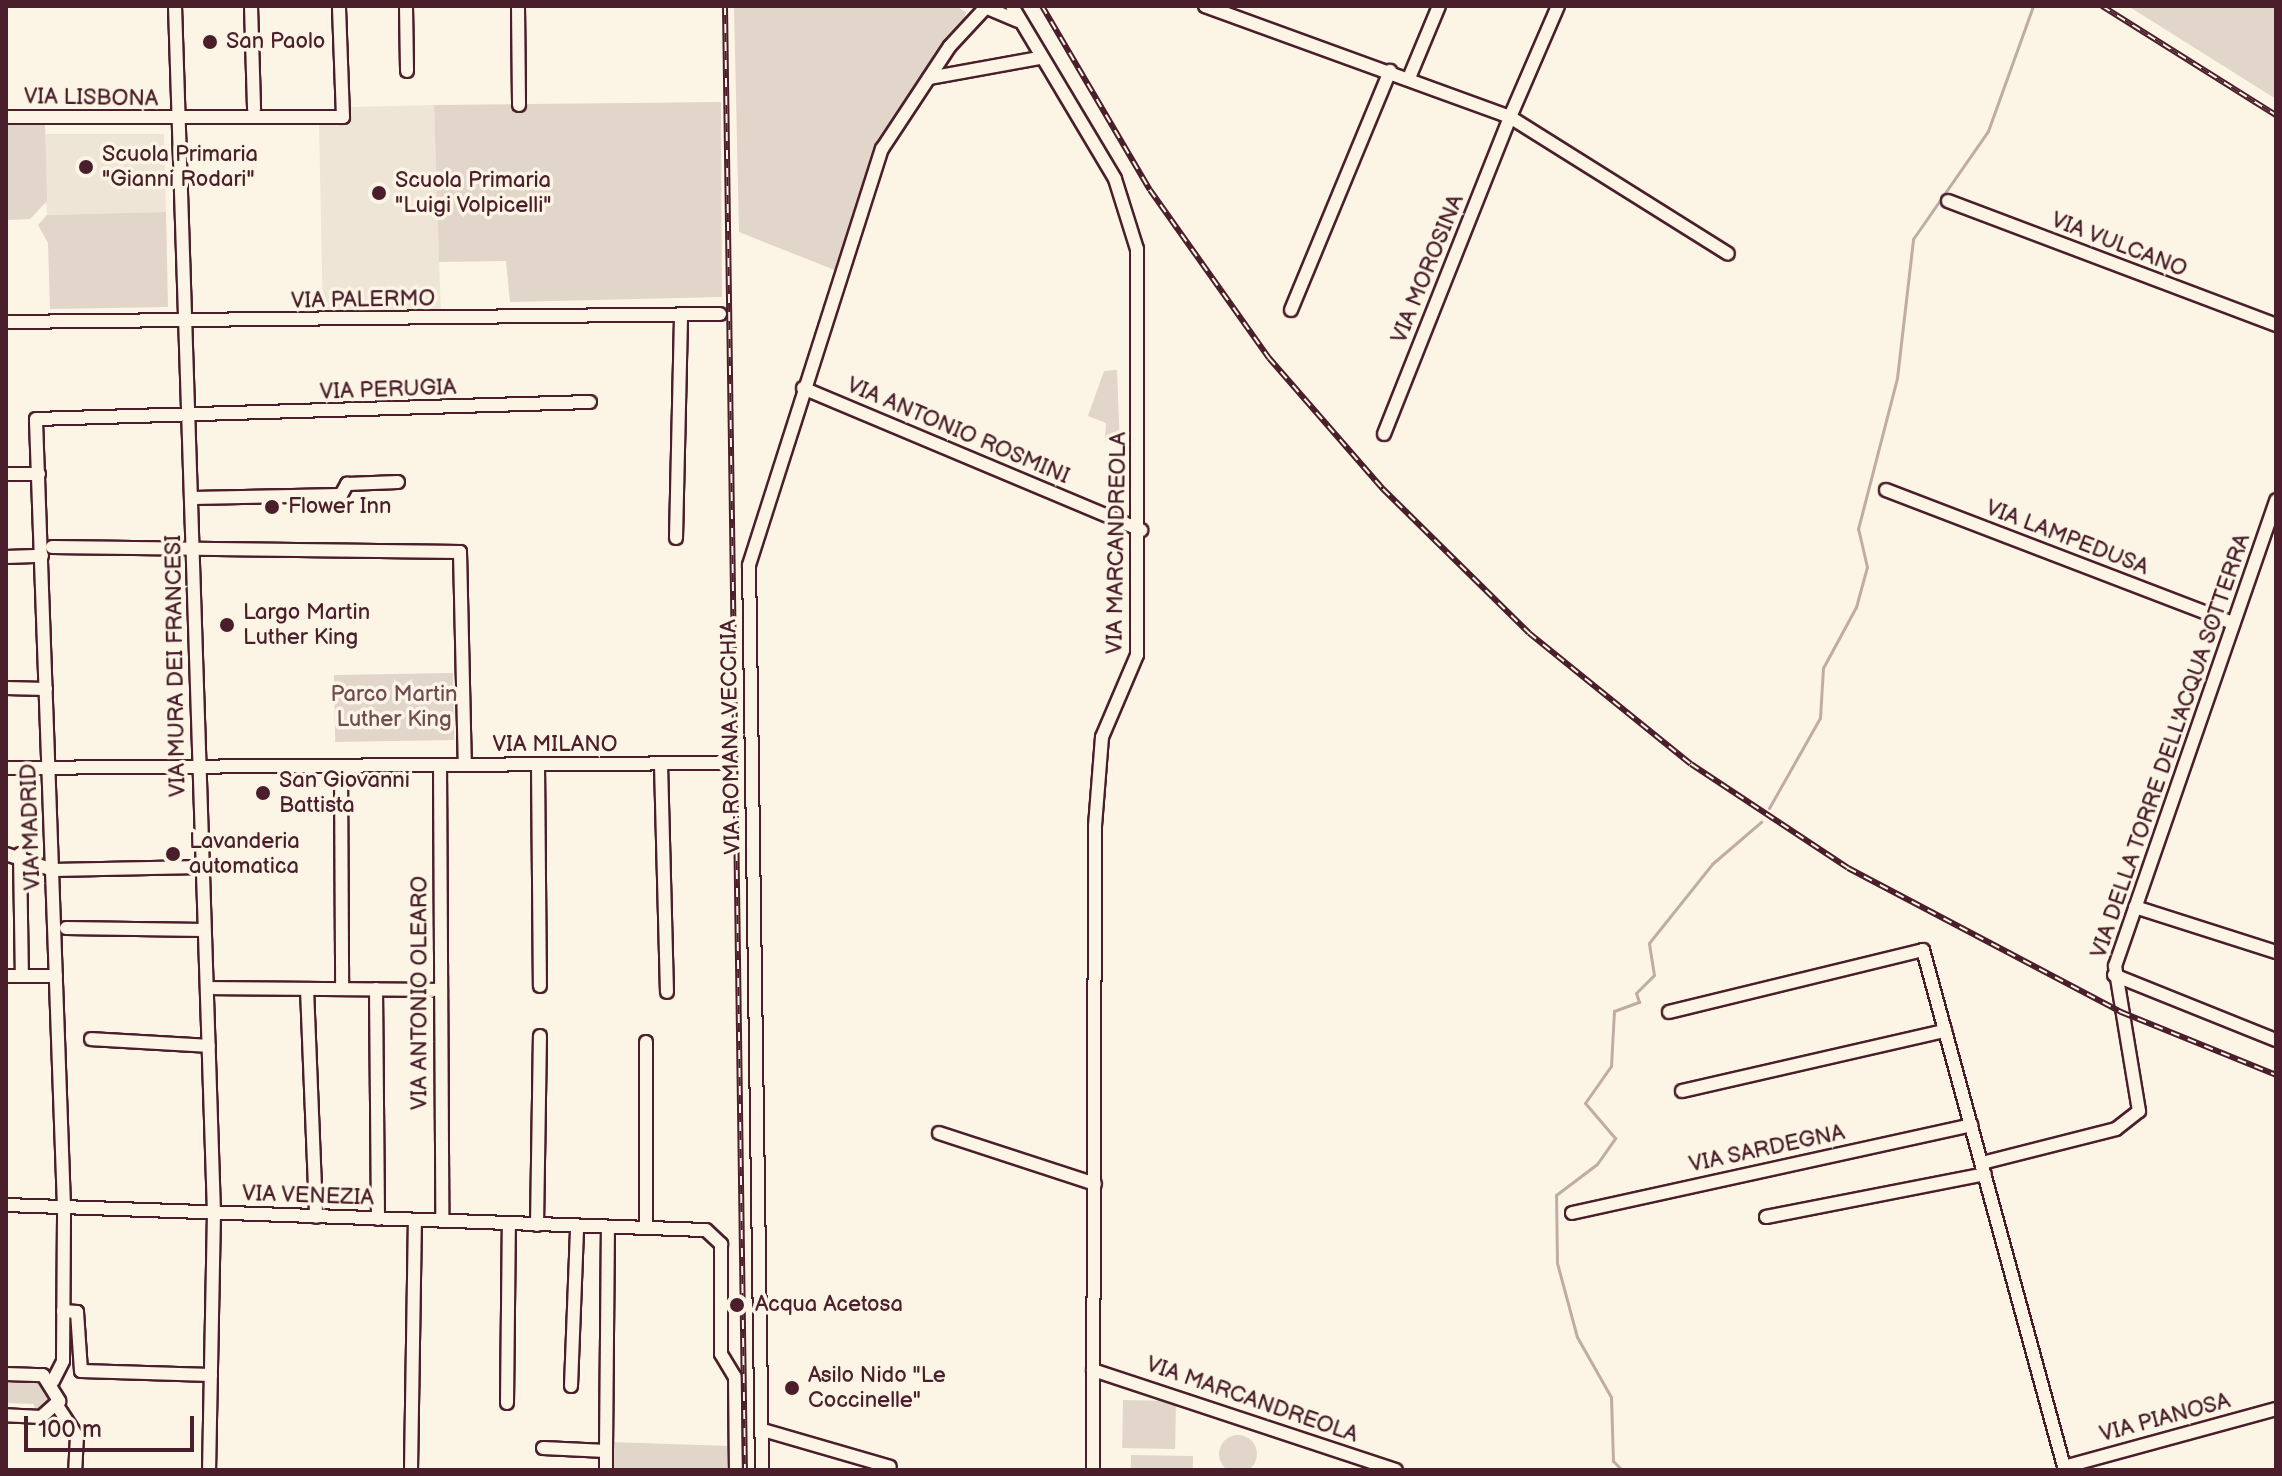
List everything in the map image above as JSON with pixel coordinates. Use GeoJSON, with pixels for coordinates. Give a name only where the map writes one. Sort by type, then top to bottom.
{"type":"FeatureCollection","features":[{"type":"Feature","properties":{"kind":"street","name":"VIA MURA DEI FRANCESI"},"geometry":{"type":"LineString","coordinates":[[175,6],[176,119],[193,498],[200,867],[214,1212],[209,1470]]}},
{"type":"Feature","properties":{"kind":"street"},"geometry":{"type":"LineString","coordinates":[[251,6],[254,109]]}},
{"type":"Feature","properties":{"kind":"street","name":"VIA LISBONA"},"geometry":{"type":"LineString","coordinates":[[6,117],[343,117],[339,6]]}},
{"type":"Feature","properties":{"kind":"street"},"geometry":{"type":"LineString","coordinates":[[406,6],[407,71]]}},
{"type":"Feature","properties":{"kind":"street"},"geometry":{"type":"LineString","coordinates":[[518,6],[519,105]]}},
{"type":"Feature","properties":{"kind":"street"},"geometry":{"type":"LineString","coordinates":[[986,6],[1018,21]]}},
{"type":"Feature","properties":{"kind":"street","name":"VIA ROMANA VECCHIA"},"geometry":{"type":"LineString","coordinates":[[762,1470],[748,578],[803,388],[881,153],[929,78],[986,6]]}},
{"type":"Feature","properties":{"kind":"street","name":"VIA MARCANDREOLA"},"geometry":{"type":"LineString","coordinates":[[1012,6],[1039,58],[1112,173],[1134,227],[1141,530],[1135,666],[1100,752],[1093,1470]]}},
{"type":"Feature","properties":{"kind":"street"},"geometry":{"type":"LineString","coordinates":[[1205,6],[1510,117],[1728,254]]}},
{"type":"Feature","properties":{"kind":"street"},"geometry":{"type":"LineString","coordinates":[[1409,78],[1439,6]]}},
{"type":"Feature","properties":{"kind":"street","name":"VIA MOROSINA"},"geometry":{"type":"LineString","coordinates":[[1384,434],[1510,117],[1558,6]]}},
{"type":"Feature","properties":{"kind":"street"},"geometry":{"type":"LineString","coordinates":[[929,78],[1039,58]]}},
{"type":"Feature","properties":{"kind":"street"},"geometry":{"type":"LineString","coordinates":[[1291,310],[1390,71]]}},
{"type":"Feature","properties":{"kind":"street","name":"VIA VULCANO"},"geometry":{"type":"LineString","coordinates":[[1948,201],[2276,325]]}},
{"type":"Feature","properties":{"kind":"street","name":"VIA PALERMO"},"geometry":{"type":"LineString","coordinates":[[6,322],[186,323],[720,314]]}},
{"type":"Feature","properties":{"kind":"street"},"geometry":{"type":"LineString","coordinates":[[676,538],[681,315]]}},
{"type":"Feature","properties":{"kind":"street","name":"VIA ANTONIO ROSMINI"},"geometry":{"type":"LineString","coordinates":[[803,388],[1141,530]]}},
{"type":"Feature","properties":{"kind":"street","name":"VIA PERUGIA"},"geometry":{"type":"LineString","coordinates":[[188,417],[590,402]]}},
{"type":"Feature","properties":{"kind":"street","name":"VIA MADRID"},"geometry":{"type":"LineString","coordinates":[[53,1381],[62,1368],[64,1207],[36,419],[188,417]]}},
{"type":"Feature","properties":{"kind":"street"},"geometry":{"type":"LineString","coordinates":[[6,474],[39,474]]}},
{"type":"Feature","properties":{"kind":"street"},"geometry":{"type":"LineString","coordinates":[[193,498],[341,495],[347,484],[398,482]]}},
{"type":"Feature","properties":{"kind":"street","name":"VIA LAMPEDUSA"},"geometry":{"type":"LineString","coordinates":[[1886,490],[2233,623]]}},
{"type":"Feature","properties":{"kind":"street","name":"VIA DELLA TORRE DELL'ACQUA SOTTERRA"},"geometry":{"type":"LineString","coordinates":[[1766,1217],[1984,1168],[2116,1129],[2137,1115],[2137,1073],[2114,975],[2276,500]]}},
{"type":"Feature","properties":{"kind":"street"},"geometry":{"type":"LineString","coordinates":[[52,547],[460,552],[465,765]]}},
{"type":"Feature","properties":{"kind":"street"},"geometry":{"type":"LineString","coordinates":[[6,557],[42,556]]}},
{"type":"Feature","properties":{"kind":"street"},"geometry":{"type":"LineString","coordinates":[[6,688],[46,689]]}},
{"type":"Feature","properties":{"kind":"street","name":"VIA MILANO"},"geometry":{"type":"LineString","coordinates":[[6,768],[725,763]]}},
{"type":"Feature","properties":{"kind":"street"},"geometry":{"type":"LineString","coordinates":[[661,764],[667,992]]}},
{"type":"Feature","properties":{"kind":"street","name":"VIA ANTONIO OLEARO"},"geometry":{"type":"LineString","coordinates":[[440,765],[442,1220]]}},
{"type":"Feature","properties":{"kind":"street"},"geometry":{"type":"LineString","coordinates":[[538,765],[540,986]]}},
{"type":"Feature","properties":{"kind":"street"},"geometry":{"type":"LineString","coordinates":[[341,766],[342,989]]}},
{"type":"Feature","properties":{"kind":"street"},"geometry":{"type":"LineString","coordinates":[[6,854],[20,854],[53,870],[200,867]]}},
{"type":"Feature","properties":{"kind":"street","name":"VIA MADRID"},"geometry":{"type":"LineString","coordinates":[[20,854],[22,976]]}},
{"type":"Feature","properties":{"kind":"street"},"geometry":{"type":"LineString","coordinates":[[2135,907],[2276,952]]}},
{"type":"Feature","properties":{"kind":"street"},"geometry":{"type":"LineString","coordinates":[[66,928],[204,930]]}},
{"type":"Feature","properties":{"kind":"street"},"geometry":{"type":"LineString","coordinates":[[1669,1012],[1923,950],[2065,1468]]}},
{"type":"Feature","properties":{"kind":"street"},"geometry":{"type":"LineString","coordinates":[[2114,975],[2276,1040]]}},
{"type":"Feature","properties":{"kind":"street"},"geometry":{"type":"LineString","coordinates":[[6,976],[56,976]]}},
{"type":"Feature","properties":{"kind":"street"},"geometry":{"type":"LineString","coordinates":[[207,988],[440,990]]}},
{"type":"Feature","properties":{"kind":"street"},"geometry":{"type":"LineString","coordinates":[[307,989],[316,1217]]}},
{"type":"Feature","properties":{"kind":"street"},"geometry":{"type":"LineString","coordinates":[[376,989],[378,1219]]}},
{"type":"Feature","properties":{"kind":"street"},"geometry":{"type":"LineString","coordinates":[[1682,1091],[1945,1031]]}},
{"type":"Feature","properties":{"kind":"street"},"geometry":{"type":"LineString","coordinates":[[537,1225],[540,1036]]}},
{"type":"Feature","properties":{"kind":"street"},"geometry":{"type":"LineString","coordinates":[[91,1039],[209,1046]]}},
{"type":"Feature","properties":{"kind":"street"},"geometry":{"type":"LineString","coordinates":[[646,1042],[646,1228]]}},
{"type":"Feature","properties":{"kind":"street","name":"VIA SARDEGNA"},"geometry":{"type":"LineString","coordinates":[[1572,1213],[1971,1125]]}},
{"type":"Feature","properties":{"kind":"street"},"geometry":{"type":"LineString","coordinates":[[939,1133],[1095,1184]]}},
{"type":"Feature","properties":{"kind":"street","name":"VIA VENEZIA"},"geometry":{"type":"LineString","coordinates":[[6,1205],[706,1230],[721,1244],[721,1354],[735,1377],[736,1470]]}},
{"type":"Feature","properties":{"kind":"street"},"geometry":{"type":"LineString","coordinates":[[411,1470],[415,1220]]}},
{"type":"Feature","properties":{"kind":"street"},"geometry":{"type":"LineString","coordinates":[[507,1403],[509,1224]]}},
{"type":"Feature","properties":{"kind":"street"},"geometry":{"type":"LineString","coordinates":[[571,1386],[577,1227]]}},
{"type":"Feature","properties":{"kind":"street"},"geometry":{"type":"LineString","coordinates":[[606,1470],[608,1228]]}},
{"type":"Feature","properties":{"kind":"street"},"geometry":{"type":"LineString","coordinates":[[63,1311],[77,1312],[81,1371],[211,1375]]}},
{"type":"Feature","properties":{"kind":"street","name":"VIA MARCANDREOLA"},"geometry":{"type":"LineString","coordinates":[[1093,1370],[1396,1470]]}},
{"type":"Feature","properties":{"kind":"street"},"geometry":{"type":"LineString","coordinates":[[6,1374],[53,1381],[58,1407],[77,1436],[75,1470]]}},
{"type":"Feature","properties":{"kind":"street"},"geometry":{"type":"LineString","coordinates":[[6,1415],[41,1417],[58,1407]]}},
{"type":"Feature","properties":{"kind":"street","name":"VIA PIANOSA"},"geometry":{"type":"LineString","coordinates":[[2065,1468],[2276,1409]]}},
{"type":"Feature","properties":{"kind":"street"},"geometry":{"type":"LineString","coordinates":[[763,1430],[890,1467]]}},
{"type":"Feature","properties":{"kind":"street"},"geometry":{"type":"LineString","coordinates":[[543,1448],[606,1451]]}},
{"type":"Feature","properties":{"kind":"shaded area","name":"Scuola Primaria \"Luigi Volpicelli\""},"geometry":{"type":"Polygon","coordinates":[[[434,105],[441,316],[323,318],[319,124],[350,124],[350,107],[434,105]]]}},
{"type":"Feature","properties":{"kind":"shaded area","name":"Scuola Primaria \"Gianni Rodari\""},"geometry":{"type":"Polygon","coordinates":[[[45,122],[45,134],[164,134],[166,212],[47,215],[46,201],[30,219],[6,220],[6,124],[45,122]]]}},
{"type":"Feature","properties":{"kind":"green space"},"geometry":{"type":"Polygon","coordinates":[[[734,6],[956,6],[966,12],[960,33],[882,149],[842,273],[739,232],[734,6]]]}},
{"type":"Feature","properties":{"kind":"green space"},"geometry":{"type":"Polygon","coordinates":[[[2128,6],[2276,6],[2276,99],[2128,6]]]}},
{"type":"Feature","properties":{"kind":"green space"},"geometry":{"type":"Polygon","coordinates":[[[721,102],[722,297],[510,302],[506,261],[439,262],[434,105],[721,102]]]}},
{"type":"Feature","properties":{"kind":"green space"},"geometry":{"type":"Polygon","coordinates":[[[45,122],[47,201],[30,219],[6,220],[6,124],[45,122]]]}},
{"type":"Feature","properties":{"kind":"green space"},"geometry":{"type":"Polygon","coordinates":[[[166,212],[168,307],[50,309],[48,243],[38,225],[47,215],[166,212]]]}},
{"type":"Feature","properties":{"kind":"green space"},"geometry":{"type":"Polygon","coordinates":[[[1117,370],[1120,448],[1105,441],[1106,423],[1088,416],[1104,371],[1117,370]]]}},
{"type":"Feature","properties":{"kind":"green space","name":"Parco Martin Luther King"},"geometry":{"type":"Polygon","coordinates":[[[453,673],[454,740],[335,742],[334,675],[453,673]]]}},
{"type":"Feature","properties":{"kind":"green space"},"geometry":{"type":"Polygon","coordinates":[[[6,1377],[41,1380],[55,1396],[35,1411],[34,1404],[6,1403],[6,1377]]]}},
{"type":"Feature","properties":{"kind":"green space"},"geometry":{"type":"Polygon","coordinates":[[[1123,1400],[1176,1401],[1175,1449],[1122,1448],[1123,1400]]]}},
{"type":"Feature","properties":{"kind":"green space"},"geometry":{"type":"Polygon","coordinates":[[[1238,1435],[1252,1440],[1257,1454],[1252,1468],[1238,1473],[1224,1468],[1219,1454],[1224,1440],[1238,1435]]]}},
{"type":"Feature","properties":{"kind":"green space"},"geometry":{"type":"Polygon","coordinates":[[[610,1442],[731,1446],[731,1470],[610,1470],[610,1442]]]}},
{"type":"Feature","properties":{"kind":"green space"},"geometry":{"type":"Polygon","coordinates":[[[1131,1455],[1193,1456],[1193,1470],[1131,1470],[1131,1455]]]}},
{"type":"Feature","properties":{"kind":"waterway"},"geometry":{"type":"LineString","coordinates":[[1769,808],[1820,718],[1823,668],[1856,607],[1867,567],[1858,529],[1897,378],[1913,239],[1988,131],[2033,6]]}},
{"type":"Feature","properties":{"kind":"waterway"},"geometry":{"type":"LineString","coordinates":[[1622,1470],[1613,1461],[1611,1397],[1577,1337],[1557,1263],[1556,1195],[1597,1164],[1615,1138],[1585,1103],[1611,1066],[1614,1011],[1639,1002],[1636,993],[1654,975],[1649,943],[1712,864],[1761,822]]}},
{"type":"Feature","properties":{"kind":"railway"},"geometry":{"type":"LineString","coordinates":[[725,6],[745,1470]]}},
{"type":"Feature","properties":{"kind":"railway"},"geometry":{"type":"LineString","coordinates":[[1042,6],[1150,190],[1269,358],[1383,489],[1529,633],[1691,764],[1848,868],[2121,1012],[2276,1075]]}},
{"type":"Feature","properties":{"kind":"railway"},"geometry":{"type":"LineString","coordinates":[[2102,6],[2276,115]]}},
{"type":"Feature","properties":{"kind":"place","name":"San Paolo"},"geometry":{"type":"Point","coordinates":[210,42]}},
{"type":"Feature","properties":{"kind":"place","name":"Scuola Primaria \"Gianni Rodari\""},"geometry":{"type":"Point","coordinates":[86,167]}},
{"type":"Feature","properties":{"kind":"place","name":"Scuola Primaria \"Luigi Volpicelli\""},"geometry":{"type":"Point","coordinates":[379,193]}},
{"type":"Feature","properties":{"kind":"place","name":"Flower Inn"},"geometry":{"type":"Point","coordinates":[272,507]}},
{"type":"Feature","properties":{"kind":"place","name":"Largo Martin Luther King"},"geometry":{"type":"Point","coordinates":[227,625]}},
{"type":"Feature","properties":{"kind":"place","name":"San Giovanni Battista"},"geometry":{"type":"Point","coordinates":[263,793]}},
{"type":"Feature","properties":{"kind":"place","name":"Lavanderia automatica"},"geometry":{"type":"Point","coordinates":[173,854]}},
{"type":"Feature","properties":{"kind":"place","name":"Acqua Acetosa"},"geometry":{"type":"Point","coordinates":[737,1305]}},
{"type":"Feature","properties":{"kind":"place","name":"Asilo Nido \"Le Coccinelle\""},"geometry":{"type":"Point","coordinates":[792,1388]}}]}
